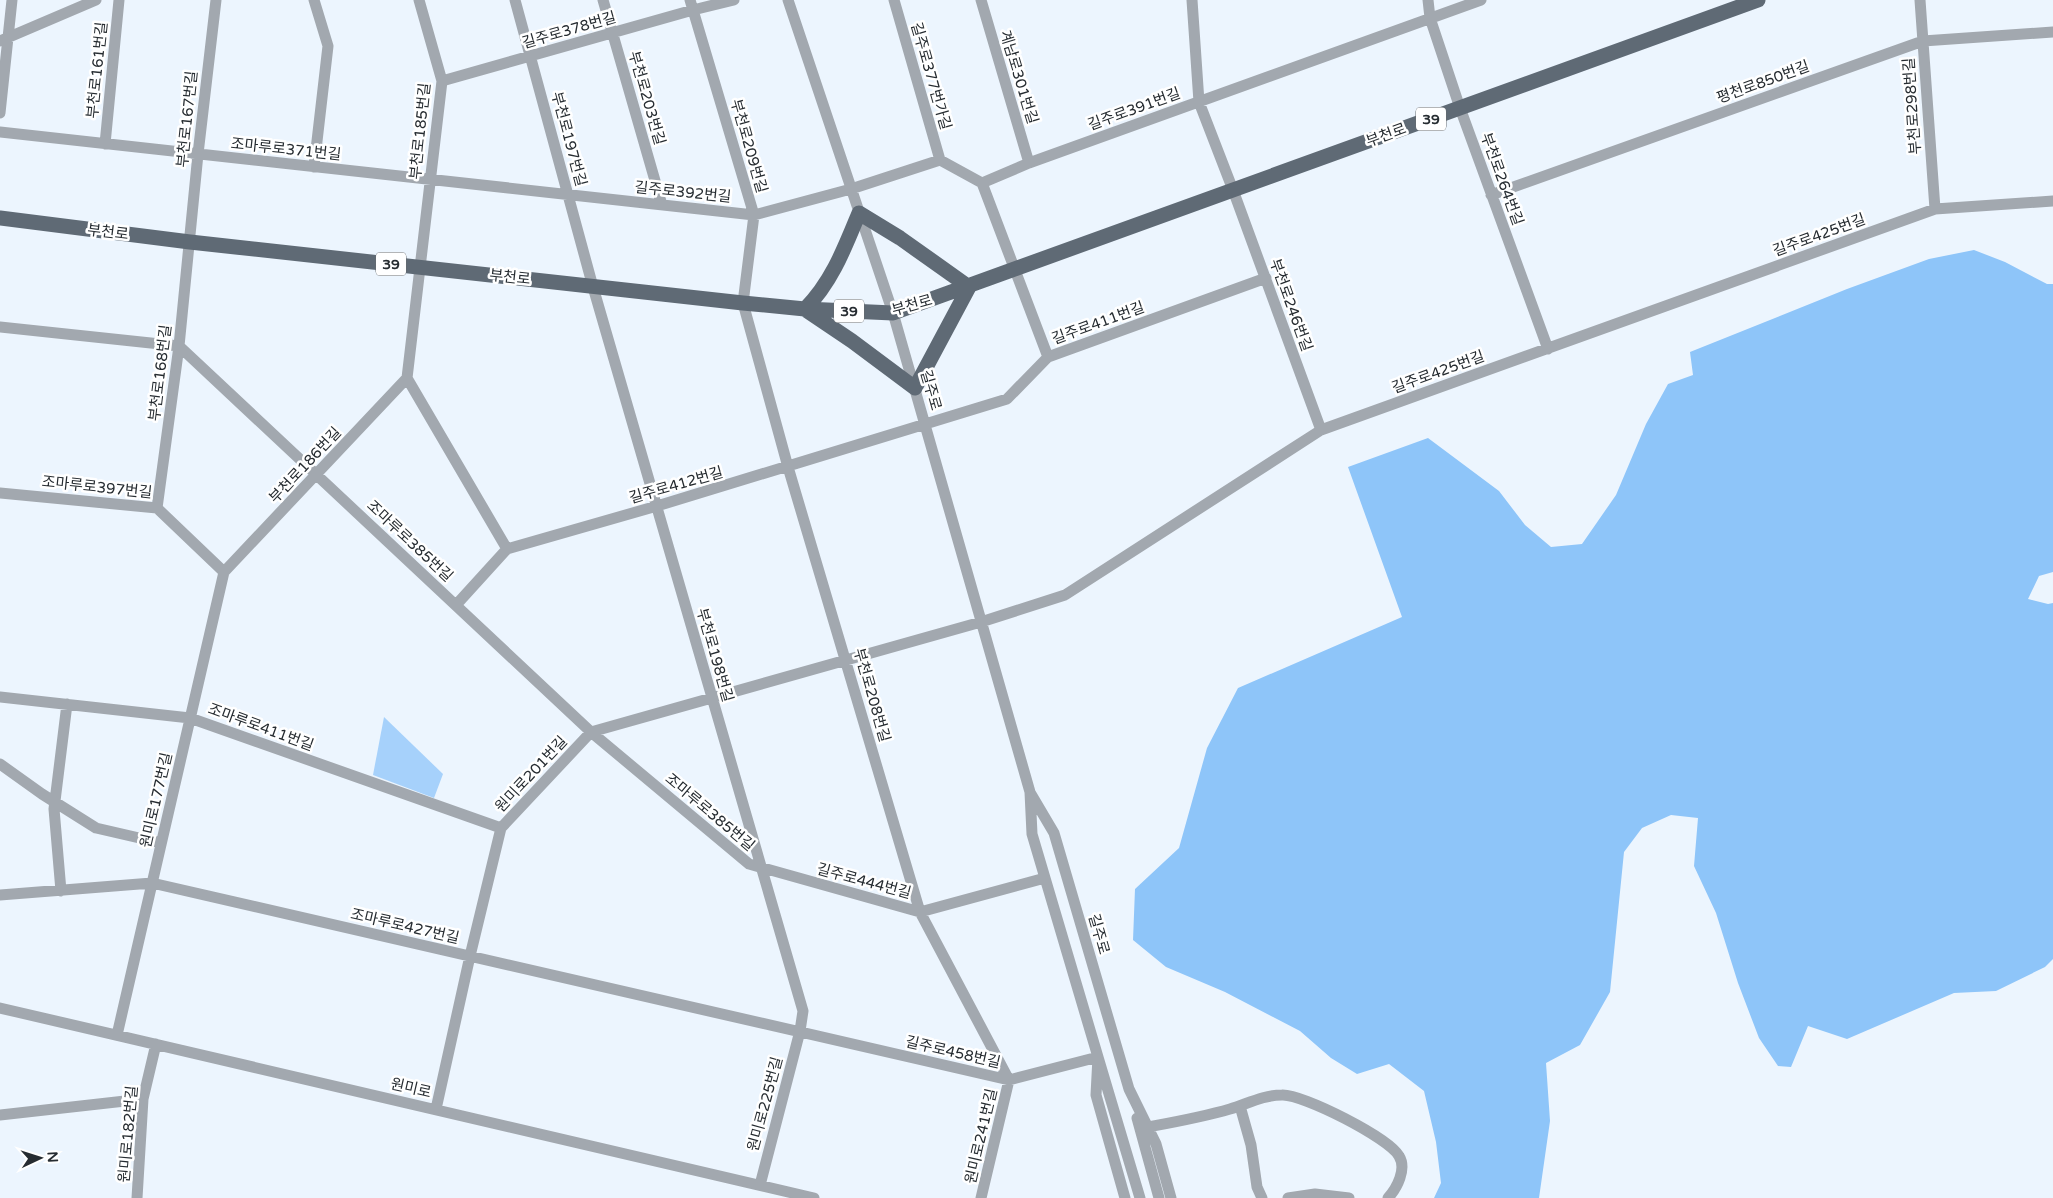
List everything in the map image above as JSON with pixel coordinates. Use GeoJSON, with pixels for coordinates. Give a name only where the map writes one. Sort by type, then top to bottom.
{"type":"FeatureCollection","features":[{"type":"Feature","properties":{"kind":"main road","name":"부천로"},"geometry":{"type":"LineString","coordinates":[[0,218],[190,242],[805,310],[893,313],[1758,0]]}},
{"type":"Feature","properties":{"kind":"main road"},"geometry":{"type":"LineString","coordinates":[[860,213],[900,238],[969,287],[915,388],[852,341],[805,310],[817,298],[837,266],[860,213]]}},
{"type":"Feature","properties":{"kind":"street"},"geometry":{"type":"LineString","coordinates":[[0,113],[4,39],[12,0]]}},
{"type":"Feature","properties":{"kind":"street"},"geometry":{"type":"LineString","coordinates":[[4,39],[96,0]]}},
{"type":"Feature","properties":{"kind":"street","name":"부천로161번길"},"geometry":{"type":"LineString","coordinates":[[105,144],[119,0]]}},
{"type":"Feature","properties":{"kind":"street","name":"부천로167번길"},"geometry":{"type":"LineString","coordinates":[[190,242],[216,0]]}},
{"type":"Feature","properties":{"kind":"street"},"geometry":{"type":"LineString","coordinates":[[314,0],[328,46],[314,167]]}},
{"type":"Feature","properties":{"kind":"street","name":"부천로185번길"},"geometry":{"type":"LineString","coordinates":[[419,0],[442,82],[420,267]]}},
{"type":"Feature","properties":{"kind":"street","name":"부천로197번길"},"geometry":{"type":"LineString","coordinates":[[515,0],[593,287]]}},
{"type":"Feature","properties":{"kind":"street","name":"부천로203번길"},"geometry":{"type":"LineString","coordinates":[[603,0],[662,205]]}},
{"type":"Feature","properties":{"kind":"street","name":"길주로378번길"},"geometry":{"type":"LineString","coordinates":[[442,82],[612,34],[692,5],[734,0]]}},
{"type":"Feature","properties":{"kind":"street","name":"길주로"},"geometry":{"type":"LineString","coordinates":[[788,0],[893,313],[1030,792],[1032,834],[1140,1198]]}},
{"type":"Feature","properties":{"kind":"street","name":"길주로377번가길"},"geometry":{"type":"LineString","coordinates":[[894,0],[940,160]]}},
{"type":"Feature","properties":{"kind":"street","name":"계남로301번길"},"geometry":{"type":"LineString","coordinates":[[981,0],[1029,163]]}},
{"type":"Feature","properties":{"kind":"street","name":"부천로246번길"},"geometry":{"type":"LineString","coordinates":[[1192,0],[1199,102],[1234,190],[1321,430]]}},
{"type":"Feature","properties":{"kind":"street","name":"부천로264번길"},"geometry":{"type":"LineString","coordinates":[[1428,0],[1430,18],[1460,108],[1548,349]]}},
{"type":"Feature","properties":{"kind":"street","name":"길주로391번길"},"geometry":{"type":"LineString","coordinates":[[982,183],[1029,163],[1481,0]]}},
{"type":"Feature","properties":{"kind":"street","name":"부천로298번길"},"geometry":{"type":"LineString","coordinates":[[1920,0],[1935,209]]}},
{"type":"Feature","properties":{"kind":"street","name":"부천로209번길"},"geometry":{"type":"LineString","coordinates":[[692,5],[754,214],[743,303]]}},
{"type":"Feature","properties":{"kind":"street","name":"평천로850번길"},"geometry":{"type":"LineString","coordinates":[[1491,194],[1922,41],[2053,32]]}},
{"type":"Feature","properties":{"kind":"street","name":"조마루로371번길"},"geometry":{"type":"LineString","coordinates":[[0,132],[568,195]]}},
{"type":"Feature","properties":{"kind":"street"},"geometry":{"type":"LineString","coordinates":[[851,189],[940,160],[982,183],[1048,357]]}},
{"type":"Feature","properties":{"kind":"street","name":"길주로392번길"},"geometry":{"type":"LineString","coordinates":[[568,195],[754,214],[851,189]]}},
{"type":"Feature","properties":{"kind":"street","name":"길주로425번길"},"geometry":{"type":"LineString","coordinates":[[712,698],[981,622],[1065,595],[1321,430],[1935,209],[2053,202]]}},
{"type":"Feature","properties":{"kind":"street","name":"부천로168번길"},"geometry":{"type":"LineString","coordinates":[[158,508],[179,346],[190,242]]}},
{"type":"Feature","properties":{"kind":"street"},"geometry":{"type":"LineString","coordinates":[[420,267],[407,378],[507,549],[456,605]]}},
{"type":"Feature","properties":{"kind":"street","name":"길주로411번길"},"geometry":{"type":"LineString","coordinates":[[925,424],[1007,400],[1048,357],[1266,278]]}},
{"type":"Feature","properties":{"kind":"street","name":"부천로198번길"},"geometry":{"type":"LineString","coordinates":[[593,287],[803,1011],[800,1032]]}},
{"type":"Feature","properties":{"kind":"street","name":"부천로208번길"},"geometry":{"type":"LineString","coordinates":[[743,303],[788,467],[920,912],[1009,1080]]}},
{"type":"Feature","properties":{"kind":"street"},"geometry":{"type":"LineString","coordinates":[[0,327],[179,346]]}},
{"type":"Feature","properties":{"kind":"street","name":"조마루로385번길"},"geometry":{"type":"LineString","coordinates":[[179,346],[591,732],[749,864],[762,868]]}},
{"type":"Feature","properties":{"kind":"street","name":"부천로186번길"},"geometry":{"type":"LineString","coordinates":[[224,572],[407,378]]}},
{"type":"Feature","properties":{"kind":"street","name":"길주로412번길"},"geometry":{"type":"LineString","coordinates":[[507,549],[788,467],[925,424]]}},
{"type":"Feature","properties":{"kind":"street","name":"조마루로397번길"},"geometry":{"type":"LineString","coordinates":[[0,493],[158,508],[224,572]]}},
{"type":"Feature","properties":{"kind":"street","name":"원미로177번길"},"geometry":{"type":"LineString","coordinates":[[117,1035],[224,572]]}},
{"type":"Feature","properties":{"kind":"street","name":"조마루로411번길"},"geometry":{"type":"LineString","coordinates":[[0,697],[190,718],[501,828]]}},
{"type":"Feature","properties":{"kind":"street"},"geometry":{"type":"LineString","coordinates":[[591,732],[712,698]]}},
{"type":"Feature","properties":{"kind":"street"},"geometry":{"type":"LineString","coordinates":[[61,891],[55,841],[54,802],[67,704]]}},
{"type":"Feature","properties":{"kind":"street","name":"원미로201번길"},"geometry":{"type":"LineString","coordinates":[[436,1109],[501,828],[591,732]]}},
{"type":"Feature","properties":{"kind":"street"},"geometry":{"type":"LineString","coordinates":[[0,764],[54,802],[96,828],[161,843]]}},
{"type":"Feature","properties":{"kind":"street","name":"길주로"},"geometry":{"type":"LineString","coordinates":[[1030,792],[1054,833],[1159,1198]]}},
{"type":"Feature","properties":{"kind":"street","name":"길주로444번길"},"geometry":{"type":"LineString","coordinates":[[762,868],[920,912],[1045,878]]}},
{"type":"Feature","properties":{"kind":"street","name":"조마루로427번길"},"geometry":{"type":"LineString","coordinates":[[0,895],[152,884],[800,1032]]}},
{"type":"Feature","properties":{"kind":"street"},"geometry":{"type":"LineString","coordinates":[[1052,900],[1054,886],[1058,884],[1065,885],[1072,895]]}},
{"type":"Feature","properties":{"kind":"street","name":"원미로"},"geometry":{"type":"LineString","coordinates":[[0,1008],[814,1198]]}},
{"type":"Feature","properties":{"kind":"street","name":"길주로458번길"},"geometry":{"type":"LineString","coordinates":[[800,1032],[1009,1080],[1098,1057]]}},
{"type":"Feature","properties":{"kind":"street","name":"원미로225번길"},"geometry":{"type":"LineString","coordinates":[[760,1185],[800,1032]]}},
{"type":"Feature","properties":{"kind":"street","name":"원미로182번길"},"geometry":{"type":"LineString","coordinates":[[138,1198],[143,1098],[156,1044]]}},
{"type":"Feature","properties":{"kind":"street","name":"길주로"},"geometry":{"type":"LineString","coordinates":[[1098,1057],[1096,1095],[1125,1198]]}},
{"type":"Feature","properties":{"kind":"street","name":"원미로241번길"},"geometry":{"type":"LineString","coordinates":[[981,1198],[1009,1080]]}},
{"type":"Feature","properties":{"kind":"street","name":"길주로"},"geometry":{"type":"LineString","coordinates":[[1129,1089],[1156,1144],[1171,1198]]}},
{"type":"Feature","properties":{"kind":"street"},"geometry":{"type":"LineString","coordinates":[[1148,1127],[1204,1116],[1276,1095],[1298,1097],[1370,1133],[1393,1150],[1400,1160],[1400,1178],[1388,1198]]}},
{"type":"Feature","properties":{"kind":"street"},"geometry":{"type":"LineString","coordinates":[[0,1115],[143,1098]]}},
{"type":"Feature","properties":{"kind":"street"},"geometry":{"type":"LineString","coordinates":[[1240,1106],[1251,1145],[1257,1187],[1262,1198]]}},
{"type":"Feature","properties":{"kind":"street"},"geometry":{"type":"LineString","coordinates":[[1288,1198],[1322,1194],[1349,1198]]}},
{"type":"Feature","properties":{"kind":"shaded area"},"geometry":{"type":"Polygon","coordinates":[[[1974,250],[2005,262],[2047,284],[2053,284],[2053,572],[2039,576],[2028,599],[2048,604],[2053,603],[2053,959],[2045,967],[1996,991],[1954,993],[1847,1039],[1808,1026],[1791,1067],[1778,1066],[1759,1038],[1738,983],[1716,913],[1694,866],[1698,818],[1671,815],[1642,828],[1624,852],[1610,992],[1580,1045],[1546,1063],[1550,1121],[1539,1198],[1434,1198],[1441,1183],[1436,1142],[1424,1091],[1389,1064],[1357,1074],[1331,1058],[1300,1031],[1225,992],[1166,967],[1133,940],[1135,889],[1179,848],[1207,748],[1238,688],[1402,617],[1348,467],[1428,438],[1499,491],[1525,525],[1551,547],[1582,544],[1616,495],[1646,424],[1668,384],[1693,375],[1690,352],[1847,289],[1929,259],[1974,250]]]}},
{"type":"Feature","properties":{"kind":"shaded area"},"geometry":{"type":"Polygon","coordinates":[[[384,717],[443,774],[434,798],[373,775],[384,717]]]}}]}
